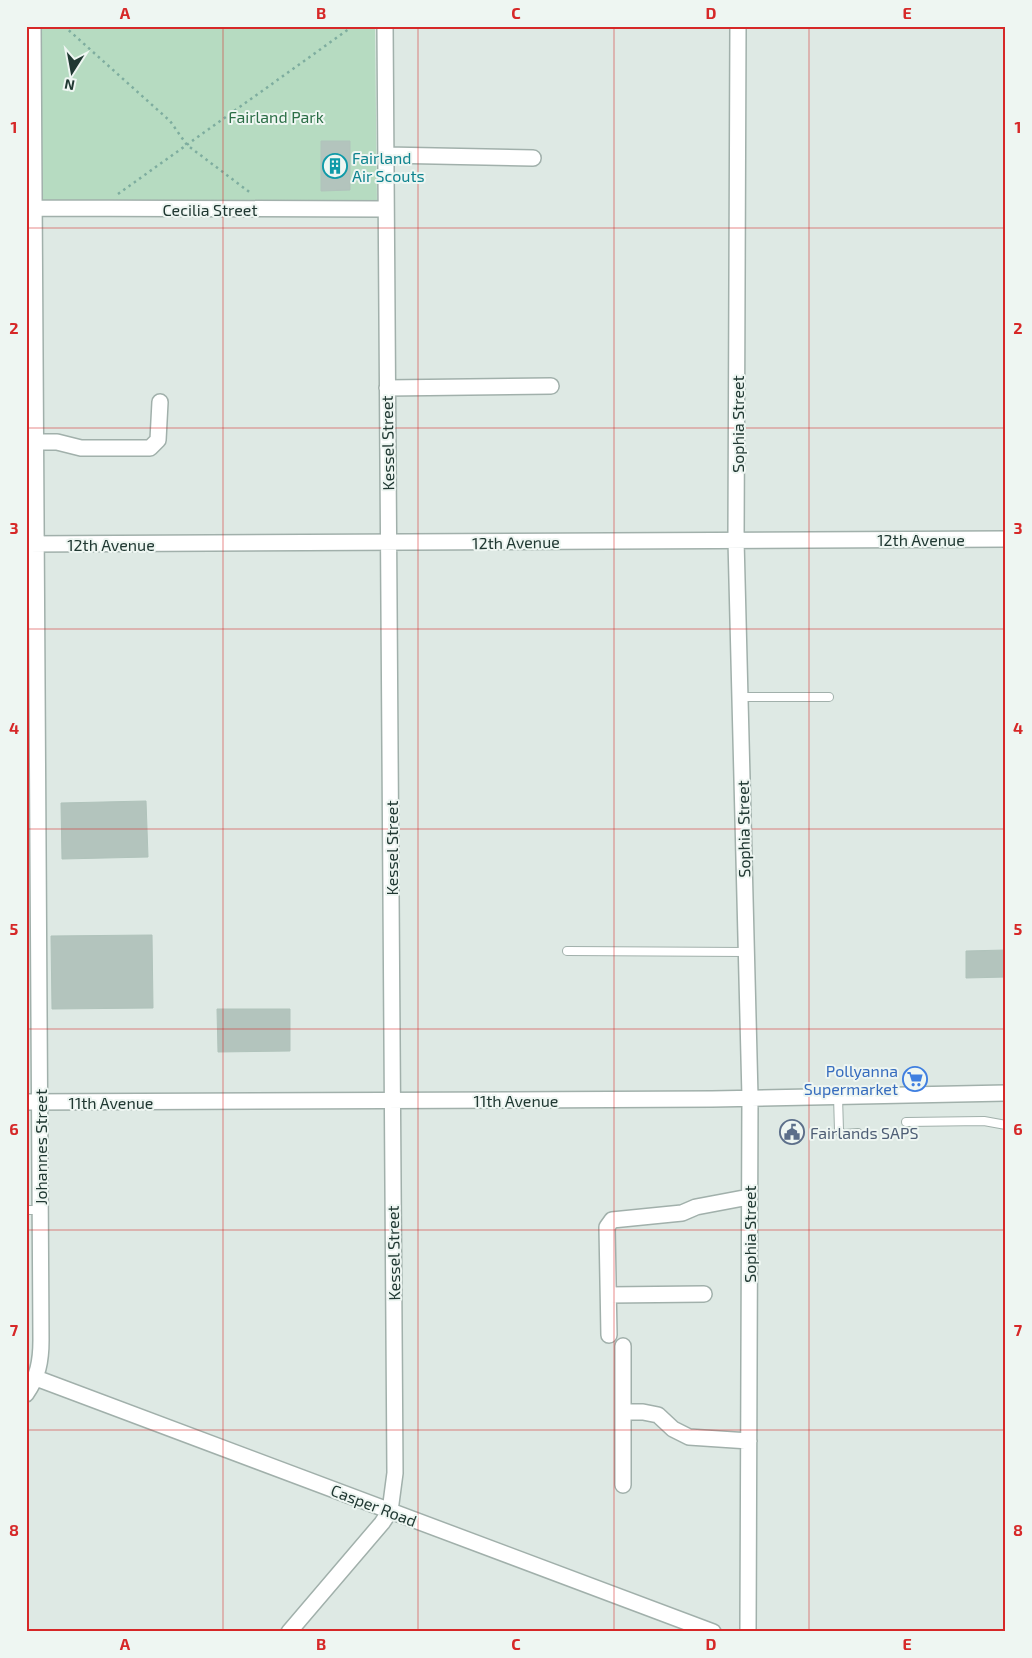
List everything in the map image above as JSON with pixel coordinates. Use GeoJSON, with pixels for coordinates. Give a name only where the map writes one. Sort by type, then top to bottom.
{"type":"FeatureCollection","features":[{"type":"Feature","properties":{"kind":"street","name":"Johannes Street"},"geometry":{"type":"LineString","coordinates":[[26,1394],[36,1378],[41,1351],[33,1210],[31,544],[35,442],[30,307],[33,26]]}},
{"type":"Feature","properties":{"kind":"street","name":"Kessel Street"},"geometry":{"type":"LineString","coordinates":[[289,1632],[369,1540],[390,1511],[395,1474],[385,26]]}},
{"type":"Feature","properties":{"kind":"street","name":"Sophia Street"},"geometry":{"type":"LineString","coordinates":[[738,26],[736,540],[750,1097],[748,1632]]}},
{"type":"Feature","properties":{"kind":"street"},"geometry":{"type":"LineString","coordinates":[[386,155],[533,158]]}},
{"type":"Feature","properties":{"kind":"street","name":"Cecilia Street"},"geometry":{"type":"LineString","coordinates":[[32,218],[98,209],[386,209]]}},
{"type":"Feature","properties":{"kind":"street"},"geometry":{"type":"LineString","coordinates":[[387,388],[551,386]]}},
{"type":"Feature","properties":{"kind":"street"},"geometry":{"type":"LineString","coordinates":[[35,442],[57,442],[81,448],[150,448],[158,440],[160,402]]}},
{"type":"Feature","properties":{"kind":"street","name":"12th Avenue"},"geometry":{"type":"LineString","coordinates":[[31,544],[389,544],[1006,539]]}},
{"type":"Feature","properties":{"kind":"street","name":"11th Avenue"},"geometry":{"type":"LineString","coordinates":[[33,1102],[392,1101],[1006,1093]]}},
{"type":"Feature","properties":{"kind":"street"},"geometry":{"type":"LineString","coordinates":[[609,1335],[607,1227],[612,1220],[682,1214],[696,1207],[749,1197]]}},
{"type":"Feature","properties":{"kind":"street"},"geometry":{"type":"LineString","coordinates":[[608,1295],[704,1294]]}},
{"type":"Feature","properties":{"kind":"street"},"geometry":{"type":"LineString","coordinates":[[623,1346],[623,1485]]}},
{"type":"Feature","properties":{"kind":"street","name":"Casper Road"},"geometry":{"type":"LineString","coordinates":[[36,1378],[713,1632]]}},
{"type":"Feature","properties":{"kind":"street"},"geometry":{"type":"LineString","coordinates":[[623,1412],[658,1415],[673,1429],[689,1436],[749,1442]]}},
{"type":"Feature","properties":{"kind":"lane"},"geometry":{"type":"LineString","coordinates":[[740,697],[829,697]]}},
{"type":"Feature","properties":{"kind":"lane"},"geometry":{"type":"LineString","coordinates":[[567,951],[746,952]]}},
{"type":"Feature","properties":{"kind":"lane"},"geometry":{"type":"LineString","coordinates":[[838,1096],[839,1131],[843,1134],[858,1133]]}},
{"type":"Feature","properties":{"kind":"lane"},"geometry":{"type":"LineString","coordinates":[[906,1122],[984,1121],[1006,1125]]}},
{"type":"Feature","properties":{"kind":"path"},"geometry":{"type":"LineString","coordinates":[[64,26],[170,121],[187,145],[254,196]]}},
{"type":"Feature","properties":{"kind":"path"},"geometry":{"type":"LineString","coordinates":[[98,209],[353,26]]}},
{"type":"Feature","properties":{"kind":"green space","name":"Fairland Park"},"geometry":{"type":"Polygon","coordinates":[[[32,26],[375,26],[377,208],[33,204],[32,26]]]}},
{"type":"Feature","properties":{"kind":"building","name":"Fairland Air Scouts"},"geometry":{"type":"Polygon","coordinates":[[[321,141],[350,141],[350,190],[321,191],[321,141]]]}},
{"type":"Feature","properties":{"kind":"building"},"geometry":{"type":"Polygon","coordinates":[[[146,801],[148,857],[62,859],[61,803],[146,801]]]}},
{"type":"Feature","properties":{"kind":"building"},"geometry":{"type":"Polygon","coordinates":[[[152,935],[153,1008],[52,1009],[51,936],[152,935]]]}},
{"type":"Feature","properties":{"kind":"building"},"geometry":{"type":"Polygon","coordinates":[[[1006,950],[1006,977],[966,978],[966,951],[1006,950]]]}},
{"type":"Feature","properties":{"kind":"building"},"geometry":{"type":"Polygon","coordinates":[[[217,1009],[290,1009],[290,1051],[218,1052],[217,1009]]]}},
{"type":"Feature","properties":{"kind":"place","name":"Fairland Air Scouts"},"geometry":{"type":"Point","coordinates":[335,166]}},
{"type":"Feature","properties":{"kind":"place","name":"Pollyanna Supermarket"},"geometry":{"type":"Point","coordinates":[915,1079]}},
{"type":"Feature","properties":{"kind":"place","name":"Fairlands SAPS"},"geometry":{"type":"Point","coordinates":[792,1132]}}]}
